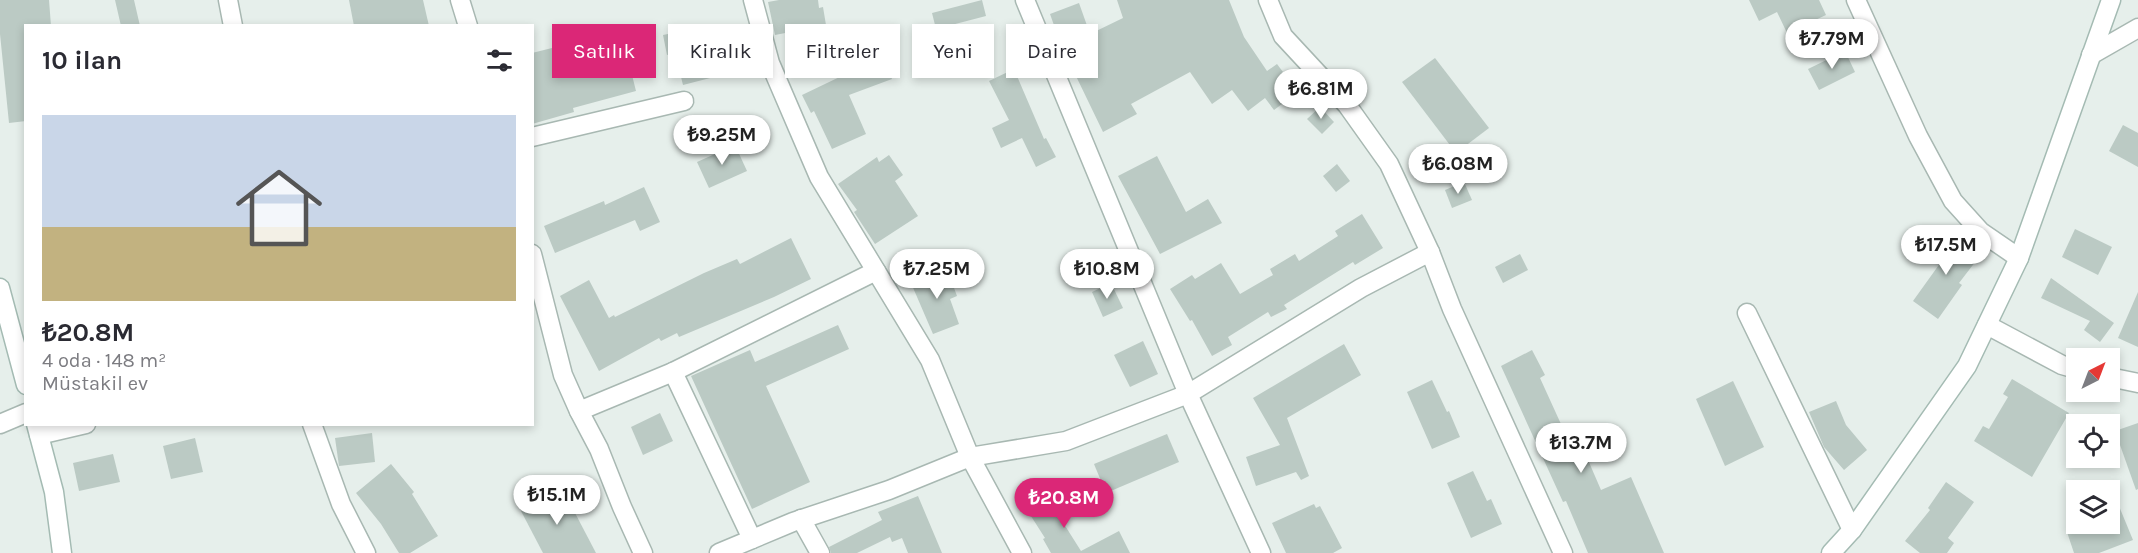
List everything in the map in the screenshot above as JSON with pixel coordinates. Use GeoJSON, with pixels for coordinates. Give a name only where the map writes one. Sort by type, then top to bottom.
{"type":"FeatureCollection","features":[{"type":"Feature","properties":{"kind":"street"},"geometry":{"type":"LineString","coordinates":[[228,0],[233,24]]}},
{"type":"Feature","properties":{"kind":"street"},"geometry":{"type":"LineString","coordinates":[[460,0],[467,24]]}},
{"type":"Feature","properties":{"kind":"street"},"geometry":{"type":"LineString","coordinates":[[753,0],[770,63],[819,177],[930,360],[970,458],[1022,553]]}},
{"type":"Feature","properties":{"kind":"street"},"geometry":{"type":"LineString","coordinates":[[1025,0],[1188,394],[1261,553]]}},
{"type":"Feature","properties":{"kind":"street"},"geometry":{"type":"LineString","coordinates":[[1268,0],[1283,36],[1347,105],[1389,165],[1430,252],[1452,309],[1563,553]]}},
{"type":"Feature","properties":{"kind":"street"},"geometry":{"type":"LineString","coordinates":[[1856,0],[1918,136],[1953,201],[1981,232],[2019,258]]}},
{"type":"Feature","properties":{"kind":"street"},"geometry":{"type":"LineString","coordinates":[[1831,553],[1851,530],[1967,366],[2019,258],[2111,0]]}},
{"type":"Feature","properties":{"kind":"street"},"geometry":{"type":"LineString","coordinates":[[2091,55],[2138,28]]}},
{"type":"Feature","properties":{"kind":"street"},"geometry":{"type":"LineString","coordinates":[[534,137],[684,101]]}},
{"type":"Feature","properties":{"kind":"street"},"geometry":{"type":"LineString","coordinates":[[719,553],[801,519],[890,490],[970,458],[1066,441],[1188,394],[1361,288],[1430,252]]}},
{"type":"Feature","properties":{"kind":"street"},"geometry":{"type":"LineString","coordinates":[[534,262],[563,375],[599,449],[643,553]]}},
{"type":"Feature","properties":{"kind":"street"},"geometry":{"type":"LineString","coordinates":[[579,411],[673,372],[876,271]]}},
{"type":"Feature","properties":{"kind":"street"},"geometry":{"type":"LineString","coordinates":[[0,288],[24,378]]}},
{"type":"Feature","properties":{"kind":"street"},"geometry":{"type":"LineString","coordinates":[[1748,313],[1851,530]]}},
{"type":"Feature","properties":{"kind":"street"},"geometry":{"type":"LineString","coordinates":[[1987,325],[2066,366]]}},
{"type":"Feature","properties":{"kind":"street"},"geometry":{"type":"LineString","coordinates":[[673,372],[753,539]]}},
{"type":"Feature","properties":{"kind":"street"},"geometry":{"type":"LineString","coordinates":[[2120,379],[2138,383]]}},
{"type":"Feature","properties":{"kind":"street"},"geometry":{"type":"LineString","coordinates":[[0,424],[24,414]]}},
{"type":"Feature","properties":{"kind":"street"},"geometry":{"type":"LineString","coordinates":[[62,553],[54,492],[37,430],[70,426]]}},
{"type":"Feature","properties":{"kind":"street"},"geometry":{"type":"LineString","coordinates":[[313,426],[341,504],[366,553]]}},
{"type":"Feature","properties":{"kind":"street"},"geometry":{"type":"LineString","coordinates":[[801,519],[820,553]]}},
{"type":"Feature","properties":{"kind":"building"},"geometry":{"type":"Polygon","coordinates":[[[0,0],[49,0],[51,24],[24,24],[24,121],[9,123],[0,34],[0,0]]]}},
{"type":"Feature","properties":{"kind":"building"},"geometry":{"type":"Polygon","coordinates":[[[115,0],[134,0],[140,24],[121,24],[115,0]]]}},
{"type":"Feature","properties":{"kind":"building"},"geometry":{"type":"Polygon","coordinates":[[[349,0],[423,0],[429,24],[354,24],[349,0]]]}},
{"type":"Feature","properties":{"kind":"building"},"geometry":{"type":"Polygon","coordinates":[[[818,0],[819,8],[823,7],[826,24],[785,24],[785,33],[775,35],[768,2],[818,0]]]}},
{"type":"Feature","properties":{"kind":"building"},"geometry":{"type":"Polygon","coordinates":[[[982,0],[986,16],[955,24],[935,24],[932,13],[982,0]]]}},
{"type":"Feature","properties":{"kind":"building"},"geometry":{"type":"Polygon","coordinates":[[[1117,0],[1229,0],[1244,37],[1267,71],[1277,64],[1298,92],[1274,110],[1265,98],[1248,111],[1232,90],[1212,104],[1190,72],[1131,104],[1137,114],[1103,132],[1077,78],[1098,78],[1098,30],[1123,18],[1117,0]]]}},
{"type":"Feature","properties":{"kind":"building"},"geometry":{"type":"Polygon","coordinates":[[[1749,0],[1819,0],[1826,15],[1787,33],[1777,12],[1759,21],[1749,0]]]}},
{"type":"Feature","properties":{"kind":"building"},"geometry":{"type":"Polygon","coordinates":[[[1079,3],[1086,24],[1054,24],[1050,14],[1079,3]]]}},
{"type":"Feature","properties":{"kind":"building"},"geometry":{"type":"Polygon","coordinates":[[[668,34],[667,55],[663,35],[668,34]]]}},
{"type":"Feature","properties":{"kind":"building"},"geometry":{"type":"Polygon","coordinates":[[[552,48],[552,78],[633,78],[636,91],[573,108],[574,112],[534,123],[534,52],[552,48]]]}},
{"type":"Feature","properties":{"kind":"building"},"geometry":{"type":"Polygon","coordinates":[[[1845,51],[1855,72],[1819,90],[1808,69],[1845,51]]]}},
{"type":"Feature","properties":{"kind":"building"},"geometry":{"type":"Polygon","coordinates":[[[1435,58],[1489,128],[1456,153],[1402,82],[1435,58]]]}},
{"type":"Feature","properties":{"kind":"building"},"geometry":{"type":"Polygon","coordinates":[[[1006,73],[1006,78],[1018,78],[1044,139],[1046,138],[1056,157],[1036,167],[1022,138],[1001,148],[992,128],[1009,120],[989,81],[1006,73]]]}},
{"type":"Feature","properties":{"kind":"building"},"geometry":{"type":"Polygon","coordinates":[[[681,78],[710,78],[683,85],[681,78]]]}},
{"type":"Feature","properties":{"kind":"building"},"geometry":{"type":"Polygon","coordinates":[[[837,78],[892,79],[849,95],[866,134],[832,149],[814,111],[811,113],[802,95],[837,78]]]}},
{"type":"Feature","properties":{"kind":"building"},"geometry":{"type":"Polygon","coordinates":[[[1320,107],[1334,122],[1322,134],[1307,119],[1320,107]]]}},
{"type":"Feature","properties":{"kind":"building"},"geometry":{"type":"Polygon","coordinates":[[[2123,125],[2138,133],[2138,167],[2109,151],[2123,125]]]}},
{"type":"Feature","properties":{"kind":"building"},"geometry":{"type":"Polygon","coordinates":[[[735,145],[747,171],[709,188],[697,162],[735,145]]]}},
{"type":"Feature","properties":{"kind":"building"},"geometry":{"type":"Polygon","coordinates":[[[889,155],[903,175],[895,181],[918,216],[875,244],[854,212],[857,210],[838,184],[877,157],[879,162],[889,155]]]}},
{"type":"Feature","properties":{"kind":"building"},"geometry":{"type":"Polygon","coordinates":[[[1157,156],[1186,212],[1208,199],[1222,223],[1160,254],[1118,176],[1157,156]]]}},
{"type":"Feature","properties":{"kind":"building"},"geometry":{"type":"Polygon","coordinates":[[[1337,164],[1350,181],[1336,192],[1323,176],[1337,164]]]}},
{"type":"Feature","properties":{"kind":"building"},"geometry":{"type":"Polygon","coordinates":[[[1464,182],[1472,200],[1452,208],[1445,190],[1464,182]]]}},
{"type":"Feature","properties":{"kind":"building"},"geometry":{"type":"Polygon","coordinates":[[[644,187],[660,222],[640,231],[635,220],[555,253],[544,226],[604,201],[605,205],[644,187]]]}},
{"type":"Feature","properties":{"kind":"building"},"geometry":{"type":"Polygon","coordinates":[[[1362,214],[1383,248],[1355,265],[1353,262],[1284,305],[1287,309],[1271,317],[1268,312],[1228,337],[1232,345],[1212,356],[1192,320],[1190,321],[1170,289],[1192,275],[1195,279],[1221,263],[1240,294],[1273,275],[1270,269],[1295,254],[1299,261],[1338,236],[1335,231],[1362,214]]]}},
{"type":"Feature","properties":{"kind":"building"},"geometry":{"type":"Polygon","coordinates":[[[2075,229],[2112,247],[2098,275],[2062,257],[2075,229]]]}},
{"type":"Feature","properties":{"kind":"building"},"geometry":{"type":"Polygon","coordinates":[[[1948,233],[1979,257],[1959,283],[1962,285],[1938,319],[1913,301],[1941,262],[1932,255],[1948,233]]]}},
{"type":"Feature","properties":{"kind":"building"},"geometry":{"type":"Polygon","coordinates":[[[791,238],[811,279],[679,337],[677,333],[661,341],[659,338],[599,371],[560,296],[589,280],[609,318],[614,315],[615,317],[704,273],[737,259],[740,264],[791,238]]]}},
{"type":"Feature","properties":{"kind":"building"},"geometry":{"type":"Polygon","coordinates":[[[1520,254],[1528,270],[1503,283],[1495,267],[1520,254]]]}},
{"type":"Feature","properties":{"kind":"building"},"geometry":{"type":"Polygon","coordinates":[[[947,269],[957,296],[950,299],[959,324],[933,334],[911,283],[947,269]]]}},
{"type":"Feature","properties":{"kind":"building"},"geometry":{"type":"Polygon","coordinates":[[[2051,278],[2114,323],[2100,342],[2084,330],[2090,321],[2041,298],[2051,278]]]}},
{"type":"Feature","properties":{"kind":"building"},"geometry":{"type":"Polygon","coordinates":[[[1111,283],[1123,308],[1103,317],[1092,292],[1111,283]]]}},
{"type":"Feature","properties":{"kind":"building"},"geometry":{"type":"Polygon","coordinates":[[[2138,292],[2138,347],[2118,338],[2138,292]]]}},
{"type":"Feature","properties":{"kind":"building"},"geometry":{"type":"Polygon","coordinates":[[[838,325],[849,349],[766,386],[810,482],[752,509],[691,376],[750,350],[755,362],[838,325]]]}},
{"type":"Feature","properties":{"kind":"building"},"geometry":{"type":"Polygon","coordinates":[[[1143,341],[1158,374],[1130,387],[1114,355],[1143,341]]]}},
{"type":"Feature","properties":{"kind":"building"},"geometry":{"type":"Polygon","coordinates":[[[1344,344],[1361,375],[1287,418],[1309,476],[1301,480],[1296,472],[1256,486],[1246,457],[1280,445],[1253,398],[1344,344]]]}},
{"type":"Feature","properties":{"kind":"building"},"geometry":{"type":"Polygon","coordinates":[[[1532,350],[1545,375],[1540,378],[1576,457],[1585,453],[1601,490],[1631,477],[1664,553],[1588,553],[1566,501],[1563,502],[1501,366],[1532,350]]]}},
{"type":"Feature","properties":{"kind":"building"},"geometry":{"type":"Polygon","coordinates":[[[2012,379],[2069,413],[2066,414],[2066,418],[2032,477],[1974,441],[1983,426],[1989,429],[2008,397],[2003,394],[2012,379]]]}},
{"type":"Feature","properties":{"kind":"building"},"geometry":{"type":"Polygon","coordinates":[[[1432,380],[1460,437],[1432,449],[1407,392],[1432,380]]]}},
{"type":"Feature","properties":{"kind":"building"},"geometry":{"type":"Polygon","coordinates":[[[1733,381],[1764,447],[1725,466],[1696,399],[1733,381]]]}},
{"type":"Feature","properties":{"kind":"building"},"geometry":{"type":"Polygon","coordinates":[[[1836,401],[1846,425],[1867,450],[1844,470],[1824,447],[1809,412],[1836,401]]]}},
{"type":"Feature","properties":{"kind":"building"},"geometry":{"type":"Polygon","coordinates":[[[660,413],[673,441],[643,455],[631,427],[660,413]]]}},
{"type":"Feature","properties":{"kind":"building"},"geometry":{"type":"Polygon","coordinates":[[[2138,423],[2138,489],[2136,490],[2120,445],[2120,429],[2138,423]]]}},
{"type":"Feature","properties":{"kind":"building"},"geometry":{"type":"Polygon","coordinates":[[[372,433],[375,462],[339,466],[335,438],[372,433]]]}},
{"type":"Feature","properties":{"kind":"building"},"geometry":{"type":"Polygon","coordinates":[[[1167,434],[1179,462],[1106,493],[1094,464],[1167,434]]]}},
{"type":"Feature","properties":{"kind":"building"},"geometry":{"type":"Polygon","coordinates":[[[195,438],[203,472],[171,479],[163,446],[195,438]]]}},
{"type":"Feature","properties":{"kind":"building"},"geometry":{"type":"Polygon","coordinates":[[[113,454],[120,482],[79,491],[73,463],[113,454]]]}},
{"type":"Feature","properties":{"kind":"building"},"geometry":{"type":"Polygon","coordinates":[[[391,464],[414,492],[412,494],[438,536],[410,553],[399,553],[381,524],[356,493],[391,464]]]}},
{"type":"Feature","properties":{"kind":"building"},"geometry":{"type":"Polygon","coordinates":[[[1473,471],[1487,501],[1491,499],[1502,524],[1471,538],[1447,483],[1473,471]]]}},
{"type":"Feature","properties":{"kind":"building"},"geometry":{"type":"Polygon","coordinates":[[[1946,482],[1974,502],[1948,538],[1954,543],[1947,553],[1920,553],[1905,541],[1930,510],[1928,508],[1946,482]]]}},
{"type":"Feature","properties":{"kind":"building"},"geometry":{"type":"Polygon","coordinates":[[[1040,486],[1081,551],[1119,531],[1130,553],[1051,553],[1043,539],[1045,538],[1020,499],[1040,486]]]}},
{"type":"Feature","properties":{"kind":"building"},"geometry":{"type":"Polygon","coordinates":[[[563,490],[596,553],[543,553],[521,511],[563,490]]]}},
{"type":"Feature","properties":{"kind":"building"},"geometry":{"type":"Polygon","coordinates":[[[918,496],[942,553],[908,553],[902,538],[892,542],[890,537],[857,553],[831,553],[829,547],[882,520],[878,512],[918,496]]]}},
{"type":"Feature","properties":{"kind":"building"},"geometry":{"type":"Polygon","coordinates":[[[1314,504],[1316,508],[1320,506],[1342,548],[1333,553],[1286,553],[1272,523],[1314,504]]]}},
{"type":"Feature","properties":{"kind":"building"},"geometry":{"type":"Polygon","coordinates":[[[2120,509],[2133,540],[2099,553],[2074,553],[2068,534],[2120,534],[2120,509]]]}}]}
